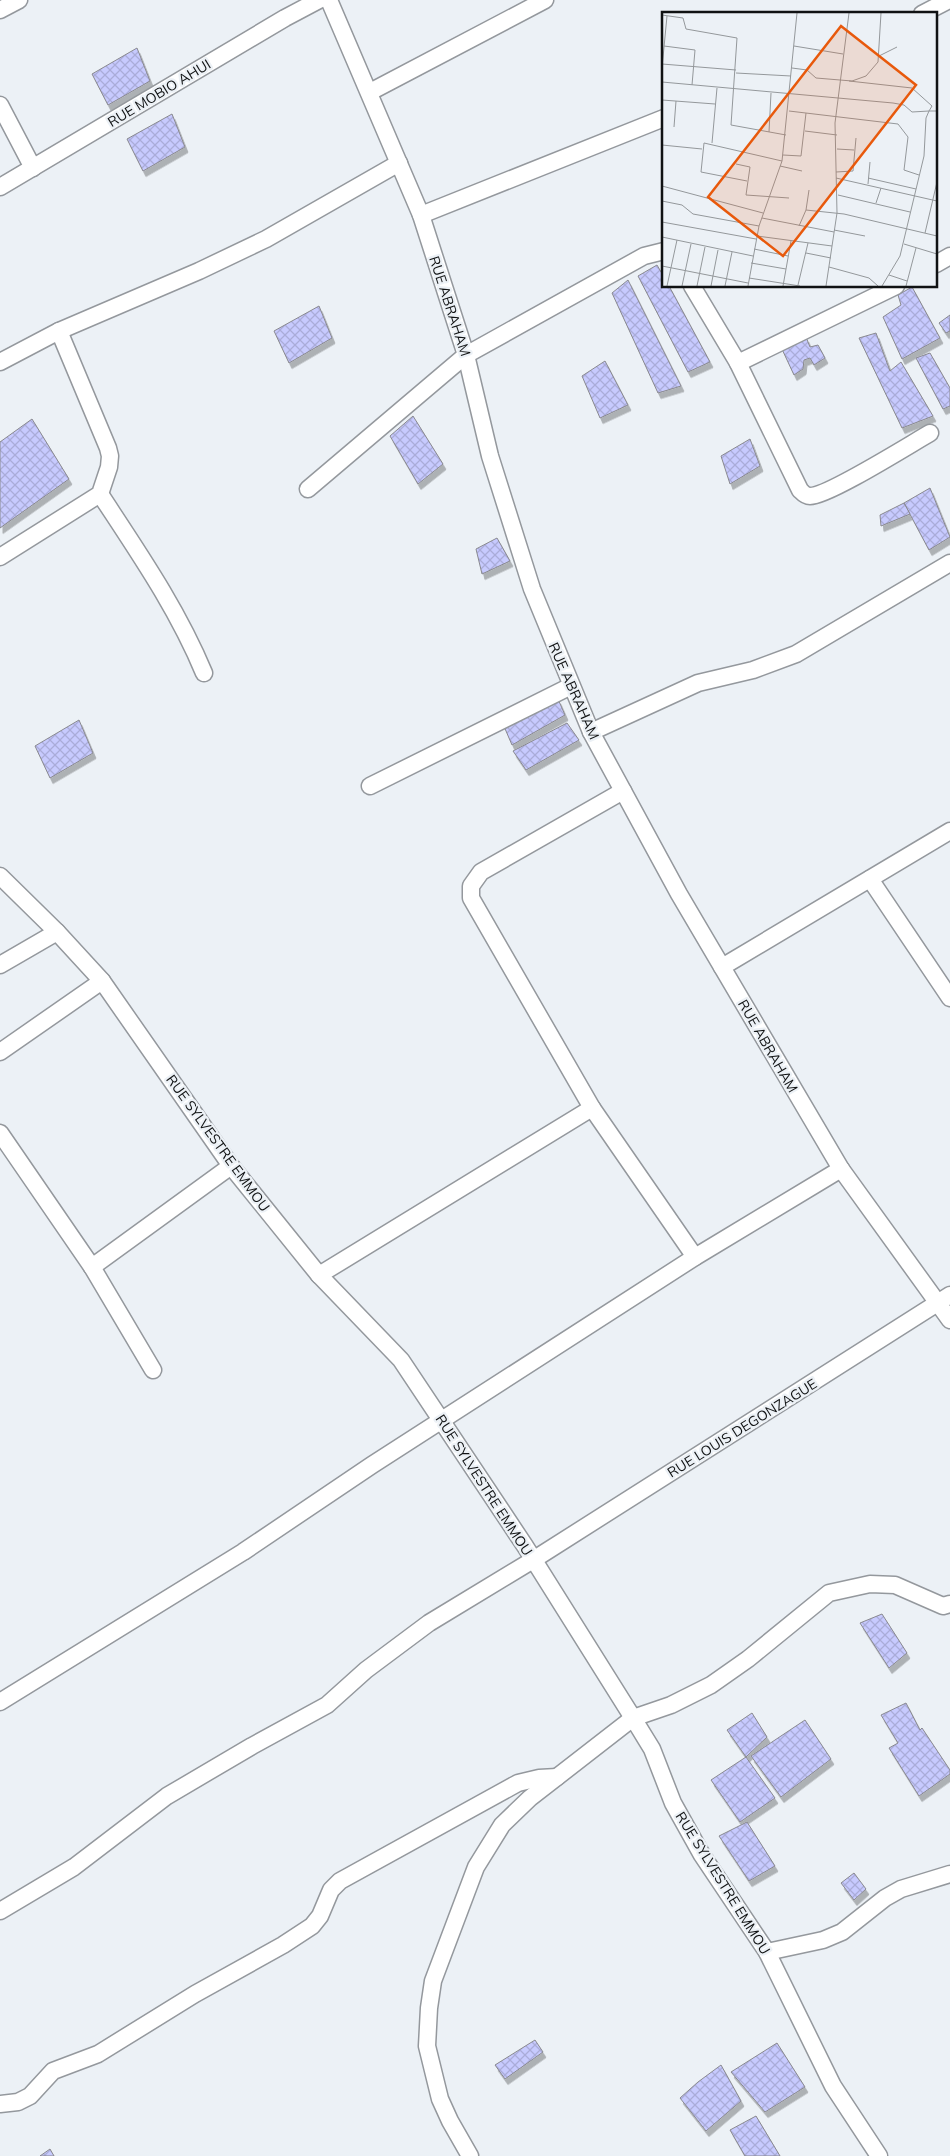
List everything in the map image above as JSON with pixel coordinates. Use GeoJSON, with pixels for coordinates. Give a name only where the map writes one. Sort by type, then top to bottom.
{"type":"FeatureCollection","features":[{"type":"Feature","properties":{"kind":"street"},"geometry":{"type":"LineString","coordinates":[[0,10],[19,0]]}},
{"type":"Feature","properties":{"kind":"street","name":"RUE MOBIO AHUI"},"geometry":{"type":"LineString","coordinates":[[0,187],[285,18],[319,0]]}},
{"type":"Feature","properties":{"kind":"street","name":"RUE ABRAHAM"},"geometry":{"type":"LineString","coordinates":[[330,0],[421,215],[466,355],[490,456],[532,589],[591,732],[679,894],[841,1169],[944,1299],[950,1320]]}},
{"type":"Feature","properties":{"kind":"street"},"geometry":{"type":"LineString","coordinates":[[370,92],[545,0]]}},
{"type":"Feature","properties":{"kind":"street"},"geometry":{"type":"LineString","coordinates":[[926,12],[949,0]]}},
{"type":"Feature","properties":{"kind":"street"},"geometry":{"type":"LineString","coordinates":[[0,105],[33,168]]}},
{"type":"Feature","properties":{"kind":"street"},"geometry":{"type":"LineString","coordinates":[[421,215],[662,119]]}},
{"type":"Feature","properties":{"kind":"street"},"geometry":{"type":"LineString","coordinates":[[0,362],[59,331],[199,271],[266,238],[399,163]]}},
{"type":"Feature","properties":{"kind":"street"},"geometry":{"type":"LineString","coordinates":[[308,489],[466,355],[644,256],[662,252]]}},
{"type":"Feature","properties":{"kind":"street"},"geometry":{"type":"LineString","coordinates":[[938,263],[950,256]]}},
{"type":"Feature","properties":{"kind":"street"},"geometry":{"type":"LineString","coordinates":[[693,288],[738,363],[800,490],[805,495],[812,496],[839,484],[930,433]]}},
{"type":"Feature","properties":{"kind":"street"},"geometry":{"type":"LineString","coordinates":[[738,363],[892,288]]}},
{"type":"Feature","properties":{"kind":"street"},"geometry":{"type":"LineString","coordinates":[[0,558],[100,494],[109,467],[110,456],[59,331]]}},
{"type":"Feature","properties":{"kind":"street"},"geometry":{"type":"LineString","coordinates":[[100,494],[170,601],[204,673]]}},
{"type":"Feature","properties":{"kind":"street"},"geometry":{"type":"LineString","coordinates":[[591,732],[698,683],[753,670],[796,654],[950,563]]}},
{"type":"Feature","properties":{"kind":"street"},"geometry":{"type":"LineString","coordinates":[[370,786],[571,686]]}},
{"type":"Feature","properties":{"kind":"street"},"geometry":{"type":"LineString","coordinates":[[623,791],[481,872],[471,886],[471,898],[592,1108],[695,1257]]}},
{"type":"Feature","properties":{"kind":"street"},"geometry":{"type":"LineString","coordinates":[[722,967],[950,830]]}},
{"type":"Feature","properties":{"kind":"street","name":"RUE SYLVESTRE EMMOU"},"geometry":{"type":"LineString","coordinates":[[0,876],[57,932],[102,981],[231,1166],[319,1274],[401,1360],[533,1560],[652,1749],[673,1803],[702,1854],[767,1952],[834,2086],[880,2156]]}},
{"type":"Feature","properties":{"kind":"street"},"geometry":{"type":"LineString","coordinates":[[870,878],[950,998]]}},
{"type":"Feature","properties":{"kind":"street"},"geometry":{"type":"LineString","coordinates":[[0,965],[57,932]]}},
{"type":"Feature","properties":{"kind":"street"},"geometry":{"type":"LineString","coordinates":[[0,1052],[102,981]]}},
{"type":"Feature","properties":{"kind":"street"},"geometry":{"type":"LineString","coordinates":[[319,1274],[592,1108]]}},
{"type":"Feature","properties":{"kind":"street"},"geometry":{"type":"LineString","coordinates":[[0,1133],[92,1267],[153,1370]]}},
{"type":"Feature","properties":{"kind":"street"},"geometry":{"type":"LineString","coordinates":[[92,1267],[231,1166]]}},
{"type":"Feature","properties":{"kind":"street"},"geometry":{"type":"LineString","coordinates":[[0,1702],[243,1552],[695,1257],[841,1169]]}},
{"type":"Feature","properties":{"kind":"street","name":"RUE LOUIS DEGONZAGUE"},"geometry":{"type":"LineString","coordinates":[[0,1912],[74,1867],[167,1796],[327,1705],[366,1670],[429,1623],[533,1560],[944,1299]]}},
{"type":"Feature","properties":{"kind":"street"},"geometry":{"type":"LineString","coordinates":[[470,2156],[440,2099],[427,2046],[429,2008],[433,1981],[476,1867],[502,1825],[530,1798],[633,1718],[671,1705],[711,1685],[829,1593],[870,1584],[895,1585],[926,1597],[942,1606],[950,1604]]}},
{"type":"Feature","properties":{"kind":"street"},"geometry":{"type":"LineString","coordinates":[[0,2104],[18,2102],[30,2096],[53,2071],[98,2054],[195,1994],[284,1946],[312,1926],[320,1916],[331,1890],[340,1881],[518,1784],[539,1778],[557,1777]]}},
{"type":"Feature","properties":{"kind":"street"},"geometry":{"type":"LineString","coordinates":[[767,1952],[823,1940],[842,1932],[885,1898],[901,1889],[950,1874]]}},
{"type":"Feature","properties":{"kind":"building"},"geometry":{"type":"Polygon","coordinates":[[[137,48],[150,81],[108,105],[92,74],[137,48]]]}},
{"type":"Feature","properties":{"kind":"building"},"geometry":{"type":"Polygon","coordinates":[[[172,114],[185,147],[143,171],[127,139],[172,114]]]}},
{"type":"Feature","properties":{"kind":"building"},"geometry":{"type":"Polygon","coordinates":[[[657,265],[662,274],[662,288],[670,288],[710,362],[688,372],[638,276],[657,265]]]}},
{"type":"Feature","properties":{"kind":"building"},"geometry":{"type":"Polygon","coordinates":[[[628,280],[681,386],[658,393],[612,293],[628,280]]]}},
{"type":"Feature","properties":{"kind":"building"},"geometry":{"type":"Polygon","coordinates":[[[913,288],[940,338],[902,359],[883,317],[901,305],[898,295],[913,288]]]}},
{"type":"Feature","properties":{"kind":"building"},"geometry":{"type":"Polygon","coordinates":[[[319,306],[332,338],[289,363],[274,331],[319,306]]]}},
{"type":"Feature","properties":{"kind":"building"},"geometry":{"type":"Polygon","coordinates":[[[950,315],[950,331],[946,333],[939,323],[950,315]]]}},
{"type":"Feature","properties":{"kind":"building"},"geometry":{"type":"Polygon","coordinates":[[[876,333],[890,371],[901,362],[933,416],[902,428],[859,338],[876,333]]]}},
{"type":"Feature","properties":{"kind":"building"},"geometry":{"type":"Polygon","coordinates":[[[806,337],[810,347],[818,345],[825,358],[814,365],[810,358],[804,360],[803,369],[794,375],[781,347],[806,337]]]}},
{"type":"Feature","properties":{"kind":"building"},"geometry":{"type":"Polygon","coordinates":[[[930,353],[950,388],[950,406],[943,409],[916,358],[930,353]]]}},
{"type":"Feature","properties":{"kind":"building"},"geometry":{"type":"Polygon","coordinates":[[[605,361],[628,405],[600,418],[582,376],[605,361]]]}},
{"type":"Feature","properties":{"kind":"building"},"geometry":{"type":"Polygon","coordinates":[[[413,416],[443,464],[418,484],[390,436],[413,416]]]}},
{"type":"Feature","properties":{"kind":"building"},"geometry":{"type":"Polygon","coordinates":[[[32,419],[69,479],[0,528],[0,442],[32,419]]]}},
{"type":"Feature","properties":{"kind":"building"},"geometry":{"type":"Polygon","coordinates":[[[750,439],[760,466],[730,484],[721,456],[750,439]]]}},
{"type":"Feature","properties":{"kind":"building"},"geometry":{"type":"Polygon","coordinates":[[[930,488],[950,537],[929,550],[904,503],[930,488]]]}},
{"type":"Feature","properties":{"kind":"building"},"geometry":{"type":"Polygon","coordinates":[[[904,503],[910,514],[881,526],[880,515],[904,503]]]}},
{"type":"Feature","properties":{"kind":"building"},"geometry":{"type":"Polygon","coordinates":[[[497,538],[510,561],[482,574],[476,549],[497,538]]]}},
{"type":"Feature","properties":{"kind":"building"},"geometry":{"type":"Polygon","coordinates":[[[558,699],[565,715],[512,745],[503,724],[558,699]]]}},
{"type":"Feature","properties":{"kind":"building"},"geometry":{"type":"Polygon","coordinates":[[[79,720],[93,753],[50,778],[35,746],[79,720]]]}},
{"type":"Feature","properties":{"kind":"building"},"geometry":{"type":"Polygon","coordinates":[[[567,723],[579,740],[526,770],[513,751],[567,723]]]}},
{"type":"Feature","properties":{"kind":"building"},"geometry":{"type":"Polygon","coordinates":[[[882,1614],[907,1653],[889,1668],[860,1623],[882,1614]]]}},
{"type":"Feature","properties":{"kind":"building"},"geometry":{"type":"Polygon","coordinates":[[[906,1703],[920,1730],[922,1728],[950,1770],[950,1774],[919,1796],[889,1748],[898,1743],[881,1715],[906,1703]]]}},
{"type":"Feature","properties":{"kind":"building"},"geometry":{"type":"Polygon","coordinates":[[[752,1713],[767,1737],[746,1757],[727,1730],[752,1713]]]}},
{"type":"Feature","properties":{"kind":"building"},"geometry":{"type":"Polygon","coordinates":[[[805,1720],[831,1759],[781,1797],[751,1756],[805,1720]]]}},
{"type":"Feature","properties":{"kind":"building"},"geometry":{"type":"Polygon","coordinates":[[[746,1757],[775,1798],[740,1822],[711,1780],[746,1757]]]}},
{"type":"Feature","properties":{"kind":"building"},"geometry":{"type":"Polygon","coordinates":[[[747,1822],[775,1866],[749,1881],[719,1836],[747,1822]]]}},
{"type":"Feature","properties":{"kind":"building"},"geometry":{"type":"Polygon","coordinates":[[[854,1873],[866,1889],[854,1900],[841,1883],[854,1873]]]}},
{"type":"Feature","properties":{"kind":"building"},"geometry":{"type":"Polygon","coordinates":[[[535,2040],[543,2052],[505,2079],[495,2065],[535,2040]]]}},
{"type":"Feature","properties":{"kind":"building"},"geometry":{"type":"Polygon","coordinates":[[[777,2043],[805,2087],[765,2112],[731,2072],[777,2043]]]}},
{"type":"Feature","properties":{"kind":"building"},"geometry":{"type":"Polygon","coordinates":[[[721,2065],[741,2101],[706,2131],[680,2098],[721,2065]]]}},
{"type":"Feature","properties":{"kind":"building"},"geometry":{"type":"Polygon","coordinates":[[[756,2116],[780,2156],[745,2156],[730,2130],[756,2116]]]}},
{"type":"Feature","properties":{"kind":"building"},"geometry":{"type":"Polygon","coordinates":[[[50,2149],[54,2156],[40,2156],[50,2149]]]}}]}
